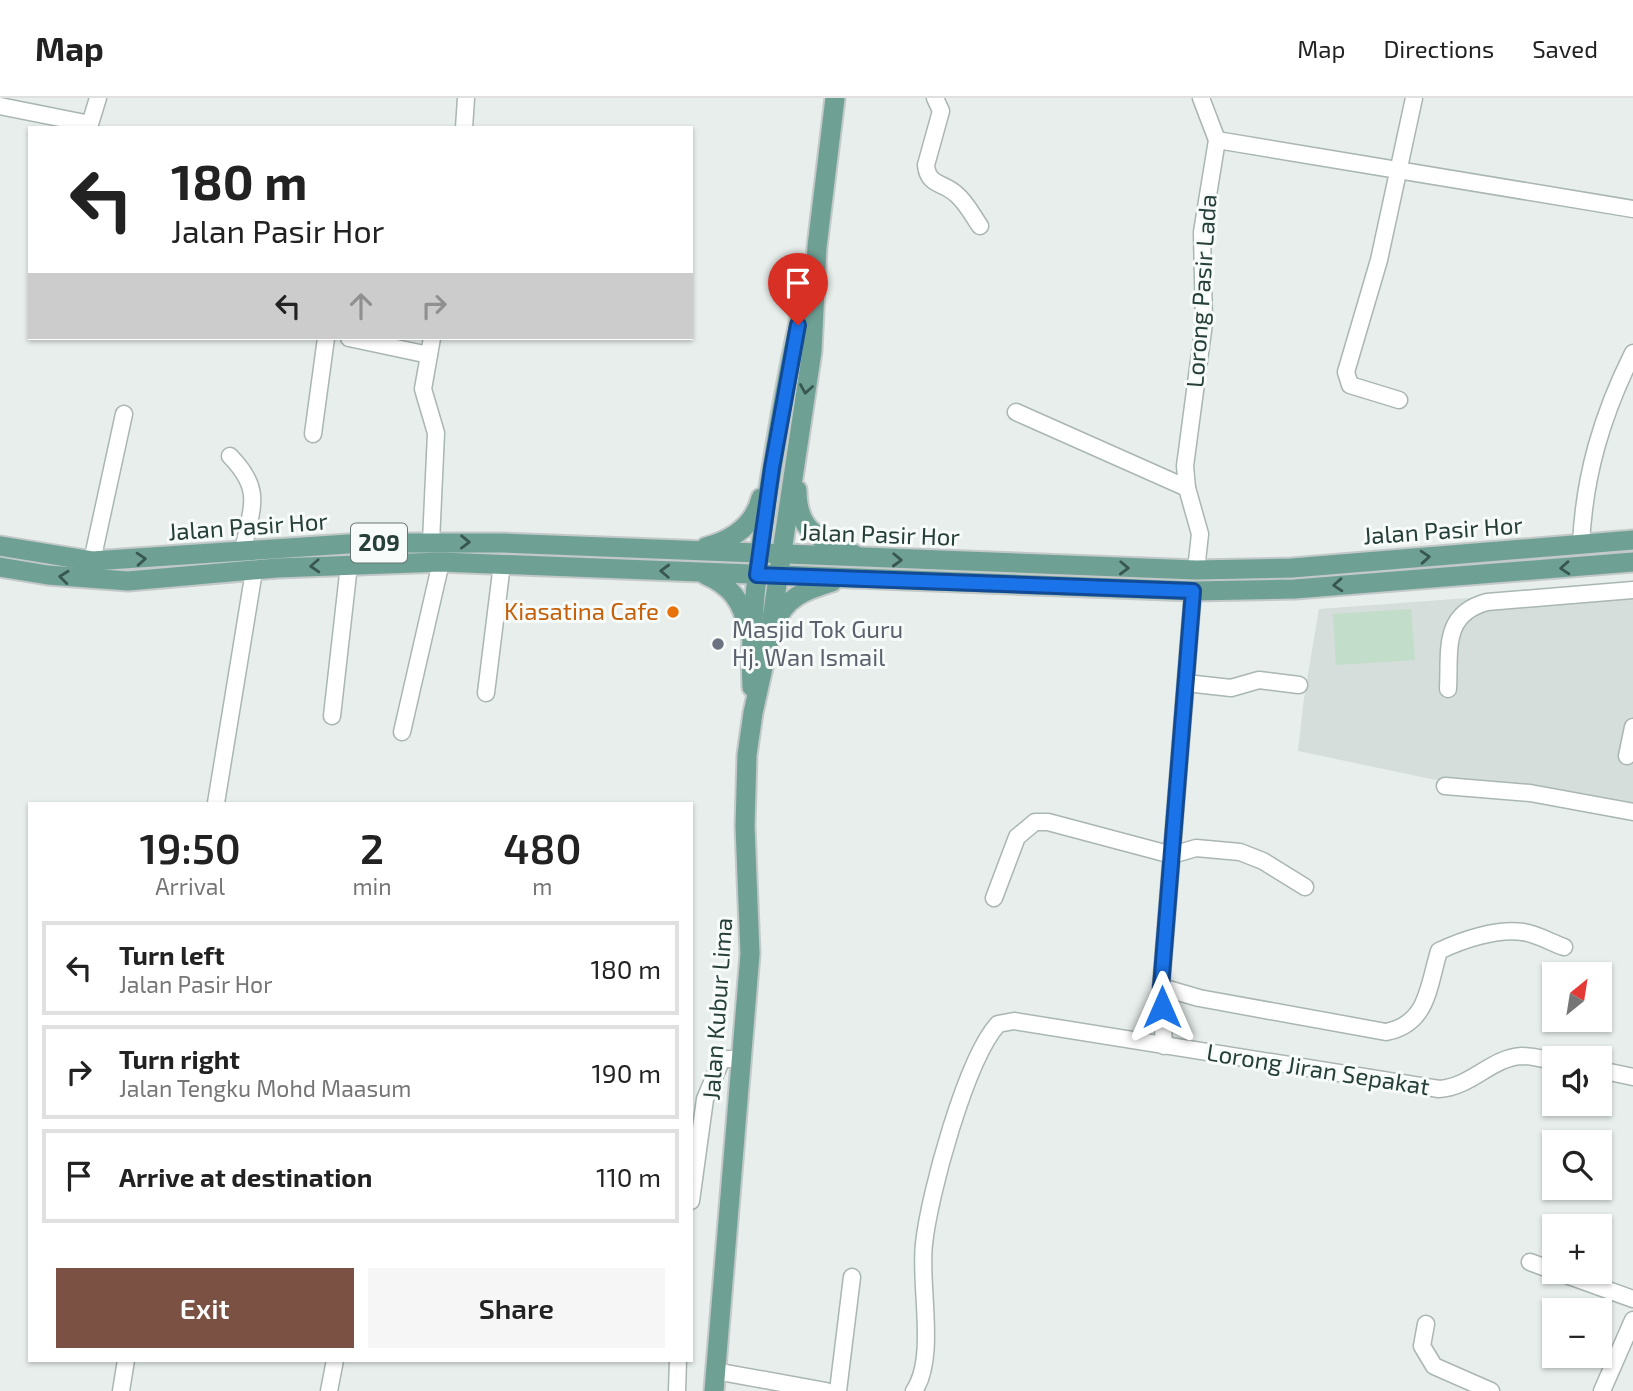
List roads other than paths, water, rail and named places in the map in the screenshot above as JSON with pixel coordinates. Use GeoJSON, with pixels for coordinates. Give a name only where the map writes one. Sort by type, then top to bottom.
{"type":"FeatureCollection","features":[{"type":"Feature","properties":{"kind":"main road"},"geometry":{"type":"LineString","coordinates":[[767,575],[780,555],[812,351],[817,247],[835,98]]}},
{"type":"Feature","properties":{"kind":"main road"},"geometry":{"type":"LineString","coordinates":[[767,575],[759,555],[772,468],[792,351],[817,247]]}},
{"type":"Feature","properties":{"kind":"main road"},"geometry":{"type":"LineString","coordinates":[[794,465],[800,519],[820,538],[864,559]]}},
{"type":"Feature","properties":{"kind":"main road"},"geometry":{"type":"LineString","coordinates":[[694,550],[719,543],[744,529],[760,506],[772,468]]}},
{"type":"Feature","properties":{"kind":"main road","name":"Jalan Pasir Hor"},"geometry":{"type":"LineString","coordinates":[[0,546],[92,561],[431,542],[1196,570],[1292,568],[1633,540]]}},
{"type":"Feature","properties":{"kind":"main road","name":"Jalan Pasir Hor"},"geometry":{"type":"LineString","coordinates":[[0,567],[69,577],[128,581],[254,570],[441,562],[1193,591],[1295,589],[1633,562]]}},
{"type":"Feature","properties":{"kind":"main road"},"geometry":{"type":"LineString","coordinates":[[699,572],[727,587],[737,597],[759,644]]}},
{"type":"Feature","properties":{"kind":"main road","name":"Jalan Kubur Lima"},"geometry":{"type":"LineString","coordinates":[[714,1391],[750,954],[745,827],[767,575]]}},
{"type":"Feature","properties":{"kind":"main road"},"geometry":{"type":"LineString","coordinates":[[759,644],[782,608],[793,598],[806,590],[847,578]]}},
{"type":"Feature","properties":{"kind":"street"},"geometry":{"type":"LineString","coordinates":[[0,106],[90,126],[98,98]]}},
{"type":"Feature","properties":{"kind":"street"},"geometry":{"type":"LineString","coordinates":[[464,126],[466,98]]}},
{"type":"Feature","properties":{"kind":"street"},"geometry":{"type":"LineString","coordinates":[[935,98],[942,111],[927,173],[931,181],[957,194],[980,226]]}},
{"type":"Feature","properties":{"kind":"street"},"geometry":{"type":"LineString","coordinates":[[1200,98],[1217,140],[1633,209]]}},
{"type":"Feature","properties":{"kind":"street"},"geometry":{"type":"LineString","coordinates":[[1399,400],[1358,388],[1346,379],[1379,260],[1415,98]]}},
{"type":"Feature","properties":{"kind":"street","name":"Lorong Pasir Lada"},"geometry":{"type":"LineString","coordinates":[[1196,570],[1200,534],[1187,488],[1185,466],[1204,323],[1202,232],[1217,140]]}},
{"type":"Feature","properties":{"kind":"street"},"geometry":{"type":"LineString","coordinates":[[313,434],[326,340]]}},
{"type":"Feature","properties":{"kind":"street"},"geometry":{"type":"LineString","coordinates":[[358,340],[429,355]]}},
{"type":"Feature","properties":{"kind":"street"},"geometry":{"type":"LineString","coordinates":[[431,542],[437,443],[424,388],[432,340]]}},
{"type":"Feature","properties":{"kind":"street"},"geometry":{"type":"LineString","coordinates":[[1581,545],[1583,505],[1590,468],[1604,418],[1633,353]]}},
{"type":"Feature","properties":{"kind":"street"},"geometry":{"type":"LineString","coordinates":[[1016,412],[1187,488]]}},
{"type":"Feature","properties":{"kind":"street"},"geometry":{"type":"LineString","coordinates":[[92,561],[124,414]]}},
{"type":"Feature","properties":{"kind":"street"},"geometry":{"type":"LineString","coordinates":[[230,457],[246,472],[253,486],[243,551]]}},
{"type":"Feature","properties":{"kind":"street"},"geometry":{"type":"LineString","coordinates":[[402,732],[441,562]]}},
{"type":"Feature","properties":{"kind":"street"},"geometry":{"type":"LineString","coordinates":[[486,693],[502,564]]}},
{"type":"Feature","properties":{"kind":"street"},"geometry":{"type":"LineString","coordinates":[[332,716],[349,565]]}},
{"type":"Feature","properties":{"kind":"street"},"geometry":{"type":"LineString","coordinates":[[216,802],[254,570]]}},
{"type":"Feature","properties":{"kind":"street"},"geometry":{"type":"LineString","coordinates":[[1485,574],[1487,602]]}},
{"type":"Feature","properties":{"kind":"street"},"geometry":{"type":"LineString","coordinates":[[1448,689],[1452,630],[1461,613],[1469,607],[1487,602],[1633,590]]}},
{"type":"Feature","properties":{"kind":"street"},"geometry":{"type":"LineString","coordinates":[[1164,1046],[1161,987],[1193,591]]}},
{"type":"Feature","properties":{"kind":"street"},"geometry":{"type":"LineString","coordinates":[[1186,683],[1231,688],[1259,680],[1299,685]]}},
{"type":"Feature","properties":{"kind":"street"},"geometry":{"type":"LineString","coordinates":[[1627,756],[1633,727]]}},
{"type":"Feature","properties":{"kind":"street"},"geometry":{"type":"LineString","coordinates":[[1445,786],[1530,793],[1633,812]]}},
{"type":"Feature","properties":{"kind":"street"},"geometry":{"type":"LineString","coordinates":[[994,898],[1017,836],[1035,822],[1048,822],[1172,855],[1196,848],[1240,852],[1263,861],[1306,887]]}},
{"type":"Feature","properties":{"kind":"street"},"geometry":{"type":"LineString","coordinates":[[1161,987],[1199,998],[1385,1032],[1401,1029],[1414,1021],[1422,1009],[1439,951],[1489,935],[1523,932],[1564,947]]}},
{"type":"Feature","properties":{"kind":"street","name":"Lorong Jiran Sepakat"},"geometry":{"type":"LineString","coordinates":[[914,1391],[920,1381],[924,1357],[924,1245],[934,1187],[987,1036],[998,1024],[1014,1021],[1438,1089],[1456,1088],[1506,1060],[1520,1056],[1542,1059]]}},
{"type":"Feature","properties":{"kind":"street"},"geometry":{"type":"LineString","coordinates":[[693,1187],[705,1100],[721,1061],[741,1059]]}},
{"type":"Feature","properties":{"kind":"street"},"geometry":{"type":"LineString","coordinates":[[1612,1073],[1633,1077]]}},
{"type":"Feature","properties":{"kind":"street"},"geometry":{"type":"LineString","coordinates":[[1530,1262],[1542,1267]]}},
{"type":"Feature","properties":{"kind":"street"},"geometry":{"type":"LineString","coordinates":[[838,1391],[852,1277]]}},
{"type":"Feature","properties":{"kind":"street"},"geometry":{"type":"LineString","coordinates":[[1590,1284],[1633,1299]]}},
{"type":"Feature","properties":{"kind":"street"},"geometry":{"type":"LineString","coordinates":[[1602,1391],[1633,1320]]}},
{"type":"Feature","properties":{"kind":"street"},"geometry":{"type":"LineString","coordinates":[[1426,1324],[1422,1346],[1434,1366],[1491,1391]]}},
{"type":"Feature","properties":{"kind":"street"},"geometry":{"type":"LineString","coordinates":[[121,1391],[126,1362]]}},
{"type":"Feature","properties":{"kind":"street"},"geometry":{"type":"LineString","coordinates":[[330,1391],[335,1362]]}},
{"type":"Feature","properties":{"kind":"street"},"geometry":{"type":"LineString","coordinates":[[677,1391],[678,1362]]}},
{"type":"Feature","properties":{"kind":"street"},"geometry":{"type":"LineString","coordinates":[[715,1371],[825,1391]]}},
{"type":"Feature","properties":{"kind":"place","name":"Kiasatina Cafe"},"geometry":{"type":"Point","coordinates":[673,612]}},
{"type":"Feature","properties":{"kind":"place","name":"Masjid Tok Guru Hj. Wan Ismail"},"geometry":{"type":"Point","coordinates":[718,644]}}]}
